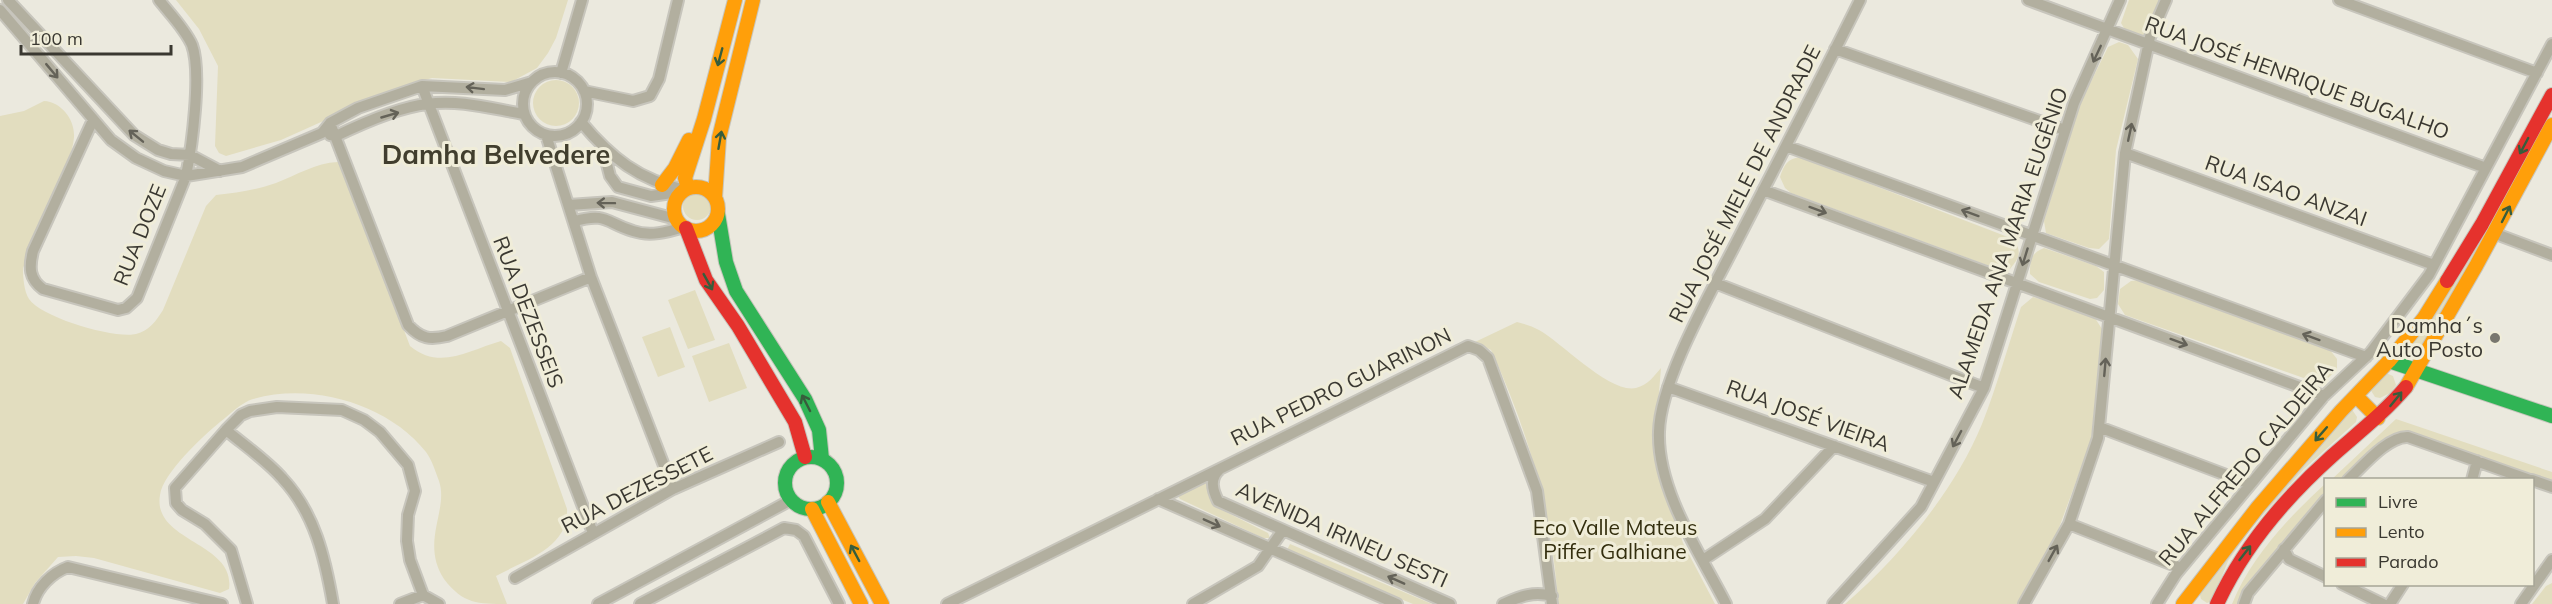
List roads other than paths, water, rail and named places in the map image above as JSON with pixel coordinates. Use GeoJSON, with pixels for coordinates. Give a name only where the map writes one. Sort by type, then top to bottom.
{"type":"FeatureCollection","features":[{"type":"Feature","properties":{"kind":"street","name":"RUA DOZE"},"geometry":{"type":"LineString","coordinates":[[93,120],[33,251],[30,264],[31,272],[37,283],[44,289],[111,310],[129,307],[137,298],[186,176],[190,155],[196,72],[194,52],[180,26],[159,0]]}},
{"type":"Feature","properties":{"kind":"street"},"geometry":{"type":"LineString","coordinates":[[561,73],[582,0]]}},
{"type":"Feature","properties":{"kind":"street"},"geometry":{"type":"LineString","coordinates":[[584,91],[633,101],[650,96],[658,79],[678,0]]}},
{"type":"Feature","properties":{"kind":"street"},"geometry":{"type":"LineString","coordinates":[[735,0],[704,119],[685,178],[685,190],[674,204],[706,280],[738,326],[795,422],[805,457]]}},
{"type":"Feature","properties":{"kind":"street"},"geometry":{"type":"LineString","coordinates":[[753,0],[719,138],[715,198],[726,262],[736,291],[805,399],[819,430],[822,459]]}},
{"type":"Feature","properties":{"kind":"street","name":"RUA JOSÉ MIELE DE ANDRADE"},"geometry":{"type":"LineString","coordinates":[[1725,604],[1683,525],[1668,484],[1661,455],[1659,432],[1668,387],[1715,283],[1860,0]]}},
{"type":"Feature","properties":{"kind":"street","name":"RUA JOSÉ HENRIQUE BUGALHO"},"geometry":{"type":"LineString","coordinates":[[2028,0],[2486,168]]}},
{"type":"Feature","properties":{"kind":"street","name":"ALAMEDA ANA MARIA EUGÊNIO"},"geometry":{"type":"LineString","coordinates":[[1833,604],[1921,507],[1984,388],[2074,103],[2120,0]]}},
{"type":"Feature","properties":{"kind":"street"},"geometry":{"type":"LineString","coordinates":[[2024,604],[2069,524],[2098,438],[2125,153],[2148,44],[2166,0]]}},
{"type":"Feature","properties":{"kind":"street"},"geometry":{"type":"LineString","coordinates":[[2339,0],[2537,73]]}},
{"type":"Feature","properties":{"kind":"street"},"geometry":{"type":"LineString","coordinates":[[220,171],[190,155],[171,154],[158,150],[134,135],[10,1],[0,11],[111,140],[136,158],[164,171],[186,176],[220,171],[242,166],[322,133],[330,123],[358,108],[422,86],[462,86],[505,90],[532,82],[546,74],[561,73],[578,83],[584,91],[586,107],[581,122],[576,128],[562,135],[546,135],[533,128],[524,114],[525,93],[532,82]]}},
{"type":"Feature","properties":{"kind":"street","name":"RUA ALFREDO CALDEIRA"},"geometry":{"type":"LineString","coordinates":[[2157,604],[2181,568],[2324,396],[2366,357],[2434,265],[2552,44]]}},
{"type":"Feature","properties":{"kind":"street"},"geometry":{"type":"LineString","coordinates":[[1835,49],[2065,130]]}},
{"type":"Feature","properties":{"kind":"street","name":"RUA DEZESSEIS"},"geometry":{"type":"LineString","coordinates":[[422,86],[593,533]]}},
{"type":"Feature","properties":{"kind":"street"},"geometry":{"type":"LineString","coordinates":[[2183,604],[2258,507],[2389,361],[2424,318],[2443,291],[2482,224],[2551,97]]}},
{"type":"Feature","properties":{"kind":"street"},"geometry":{"type":"LineString","coordinates":[[322,133],[336,136],[363,123],[428,104],[488,107],[524,114]]}},
{"type":"Feature","properties":{"kind":"street"},"geometry":{"type":"LineString","coordinates":[[656,215],[660,190],[675,168],[693,132],[704,119]]}},
{"type":"Feature","properties":{"kind":"street"},"geometry":{"type":"LineString","coordinates":[[581,122],[603,149],[660,190]]}},
{"type":"Feature","properties":{"kind":"street"},"geometry":{"type":"LineString","coordinates":[[330,123],[408,325],[418,334],[430,339],[447,336],[591,277]]}},
{"type":"Feature","properties":{"kind":"street"},"geometry":{"type":"LineString","coordinates":[[2217,604],[2232,572],[2244,554],[2301,487],[2331,457],[2378,418],[2408,384],[2496,234],[2552,125]]}},
{"type":"Feature","properties":{"kind":"street"},"geometry":{"type":"LineString","coordinates":[[546,135],[591,277],[674,489]]}},
{"type":"Feature","properties":{"kind":"street"},"geometry":{"type":"LineString","coordinates":[[1786,146],[2366,357]]}},
{"type":"Feature","properties":{"kind":"street"},"geometry":{"type":"LineString","coordinates":[[603,149],[613,183],[618,187],[644,194],[660,190],[704,188],[715,198]]}},
{"type":"Feature","properties":{"kind":"street","name":"RUA ISAO ANZAI"},"geometry":{"type":"LineString","coordinates":[[2125,153],[2434,265]]}},
{"type":"Feature","properties":{"kind":"street"},"geometry":{"type":"LineString","coordinates":[[1763,190],[2324,396]]}},
{"type":"Feature","properties":{"kind":"street"},"geometry":{"type":"LineString","coordinates":[[569,205],[612,202],[701,230],[714,221],[718,214]]}},
{"type":"Feature","properties":{"kind":"street"},"geometry":{"type":"LineString","coordinates":[[575,221],[592,216],[601,217],[634,232],[650,234],[661,234],[682,225]]}},
{"type":"Feature","properties":{"kind":"street"},"geometry":{"type":"LineString","coordinates":[[2496,234],[2552,255]]}},
{"type":"Feature","properties":{"kind":"street"},"geometry":{"type":"LineString","coordinates":[[1715,283],[1984,388]]}},
{"type":"Feature","properties":{"kind":"street","name":"RUA PEDRO GUARINON"},"geometry":{"type":"LineString","coordinates":[[947,604],[1468,346],[1479,350],[1488,358],[1537,491],[1552,600]]}},
{"type":"Feature","properties":{"kind":"street"},"geometry":{"type":"LineString","coordinates":[[2389,361],[2552,416]]}},
{"type":"Feature","properties":{"kind":"street","name":"RUA JOSÉ VIEIRA"},"geometry":{"type":"LineString","coordinates":[[1668,387],[1934,482]]}},
{"type":"Feature","properties":{"kind":"street"},"geometry":{"type":"LineString","coordinates":[[2356,396],[2378,418]]}},
{"type":"Feature","properties":{"kind":"street"},"geometry":{"type":"LineString","coordinates":[[247,604],[231,550],[205,524],[182,510],[176,503],[175,488],[241,415],[277,406],[342,410],[364,420],[380,432],[408,465],[414,484],[408,515],[407,541],[414,574],[423,595],[439,604]]}},
{"type":"Feature","properties":{"kind":"street"},"geometry":{"type":"LineString","coordinates":[[2099,428],[2250,484]]}},
{"type":"Feature","properties":{"kind":"street"},"geometry":{"type":"LineString","coordinates":[[226,430],[280,475],[302,504],[320,542],[333,604]]}},
{"type":"Feature","properties":{"kind":"street"},"geometry":{"type":"LineString","coordinates":[[2350,478],[2388,443],[2401,436],[2408,436],[2525,478]]}},
{"type":"Feature","properties":{"kind":"street","name":"RUA DEZESSETE"},"geometry":{"type":"LineString","coordinates":[[516,578],[674,489],[778,442]]}},
{"type":"Feature","properties":{"kind":"street"},"geometry":{"type":"LineString","coordinates":[[1703,560],[1765,519],[1834,446]]}},
{"type":"Feature","properties":{"kind":"street"},"geometry":{"type":"LineString","coordinates":[[805,457],[822,459],[829,464],[837,479],[837,487],[828,502],[812,509],[797,505],[791,500],[785,483],[790,466],[805,457]]}},
{"type":"Feature","properties":{"kind":"street"},"geometry":{"type":"LineString","coordinates":[[2473,478],[2477,461]]}},
{"type":"Feature","properties":{"kind":"street","name":"AVENIDA IRINEU SESTI"},"geometry":{"type":"LineString","coordinates":[[1220,468],[1215,473],[1213,482],[1218,501],[1450,604]]}},
{"type":"Feature","properties":{"kind":"street"},"geometry":{"type":"LineString","coordinates":[[2534,481],[2552,487]]}},
{"type":"Feature","properties":{"kind":"street","name":"AVENIDA IRINEU SESTI"},"geometry":{"type":"LineString","coordinates":[[1158,499],[1397,604]]}},
{"type":"Feature","properties":{"kind":"street"},"geometry":{"type":"LineString","coordinates":[[598,604],[791,500]]}},
{"type":"Feature","properties":{"kind":"street"},"geometry":{"type":"LineString","coordinates":[[2244,604],[2248,593],[2324,501]]}},
{"type":"Feature","properties":{"kind":"street"},"geometry":{"type":"LineString","coordinates":[[828,502],[882,604]]}},
{"type":"Feature","properties":{"kind":"street"},"geometry":{"type":"LineString","coordinates":[[812,509],[861,604]]}},
{"type":"Feature","properties":{"kind":"street"},"geometry":{"type":"LineString","coordinates":[[2069,524],[2181,568]]}},
{"type":"Feature","properties":{"kind":"street"},"geometry":{"type":"LineString","coordinates":[[640,604],[784,528],[796,530],[804,536],[839,604]]}},
{"type":"Feature","properties":{"kind":"street"},"geometry":{"type":"LineString","coordinates":[[1193,604],[1258,566],[1282,530]]}},
{"type":"Feature","properties":{"kind":"street"},"geometry":{"type":"LineString","coordinates":[[2284,549],[2289,559],[2324,576]]}},
{"type":"Feature","properties":{"kind":"street"},"geometry":{"type":"LineString","coordinates":[[2521,604],[2550,566]]}},
{"type":"Feature","properties":{"kind":"street"},"geometry":{"type":"LineString","coordinates":[[33,604],[51,574],[68,567],[222,604]]}},
{"type":"Feature","properties":{"kind":"street"},"geometry":{"type":"LineString","coordinates":[[2344,586],[2383,604]]}},
{"type":"Feature","properties":{"kind":"street"},"geometry":{"type":"LineString","coordinates":[[2390,604],[2402,586]]}},
{"type":"Feature","properties":{"kind":"street"},"geometry":{"type":"LineString","coordinates":[[1503,604],[1522,596],[1540,593],[1552,600]]}},
{"type":"Feature","properties":{"kind":"street"},"geometry":{"type":"LineString","coordinates":[[400,604],[423,595]]}},
{"type":"Feature","properties":{"kind":"place","name":"Damha´s Auto Posto"},"geometry":{"type":"Point","coordinates":[2495,338]}},
{"type":"Feature","properties":{"kind":"district","name":"Damha Belvedere"},"geometry":{"type":"Point","coordinates":[496,155]}},
{"type":"Feature","properties":{"kind":"park label","name":"Eco Valle Mateus Piffer Galhiane"},"geometry":{"type":"Point","coordinates":[1615,540]}}]}
